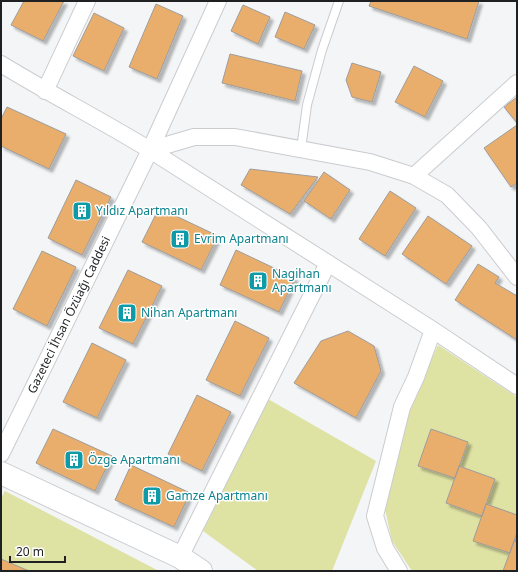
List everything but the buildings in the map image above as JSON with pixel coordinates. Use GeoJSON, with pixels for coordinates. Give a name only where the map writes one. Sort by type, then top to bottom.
{"type":"FeatureCollection","features":[{"type":"Feature","properties":{"kind":"main road"},"geometry":{"type":"LineString","coordinates":[[1,473],[180,557],[201,571]]}},
{"type":"Feature","properties":{"kind":"street"},"geometry":{"type":"LineString","coordinates":[[45,91],[87,1]]}},
{"type":"Feature","properties":{"kind":"street","name":"Gazeteci İhsan Özüağı Caddesi"},"geometry":{"type":"LineString","coordinates":[[1,454],[150,150],[218,1]]}},
{"type":"Feature","properties":{"kind":"street"},"geometry":{"type":"LineString","coordinates":[[1,64],[45,91],[93,115],[150,150],[433,330],[517,386]]}},
{"type":"Feature","properties":{"kind":"street"},"geometry":{"type":"LineString","coordinates":[[414,176],[517,82]]}},
{"type":"Feature","properties":{"kind":"street"},"geometry":{"type":"LineString","coordinates":[[150,150],[194,137],[235,137],[370,162],[414,176],[447,195],[479,228],[517,277]]}},
{"type":"Feature","properties":{"kind":"street"},"geometry":{"type":"LineString","coordinates":[[180,557],[328,263]]}},
{"type":"Feature","properties":{"kind":"street"},"geometry":{"type":"LineString","coordinates":[[399,571],[385,548],[375,516],[402,407],[416,377],[433,330]]}},
{"type":"Feature","properties":{"kind":"lane"},"geometry":{"type":"LineString","coordinates":[[301,149],[307,105],[322,50],[339,1]]}},
{"type":"Feature","properties":{"kind":"green space"},"geometry":{"type":"Polygon","coordinates":[[[438,345],[517,397],[517,571],[412,571],[392,541],[385,509],[406,420],[420,384],[438,345]]]}},
{"type":"Feature","properties":{"kind":"green space"},"geometry":{"type":"Polygon","coordinates":[[[268,399],[376,461],[332,571],[258,571],[203,531],[268,399]]]}},
{"type":"Feature","properties":{"kind":"green space"},"geometry":{"type":"Polygon","coordinates":[[[5,491],[159,571],[1,571],[1,498],[5,491]]]}},
{"type":"Feature","properties":{"kind":"place","name":"Yıldız Apartmanı"},"geometry":{"type":"Point","coordinates":[82,211]}},
{"type":"Feature","properties":{"kind":"place","name":"Evrim Apartmanı"},"geometry":{"type":"Point","coordinates":[180,239]}},
{"type":"Feature","properties":{"kind":"place","name":"Nagihan Apartmanı"},"geometry":{"type":"Point","coordinates":[258,281]}},
{"type":"Feature","properties":{"kind":"place","name":"Nihan Apartmanı"},"geometry":{"type":"Point","coordinates":[127,313]}},
{"type":"Feature","properties":{"kind":"place","name":"Özge Apartmanı"},"geometry":{"type":"Point","coordinates":[74,460]}},
{"type":"Feature","properties":{"kind":"place","name":"Gamze Apartmanı"},"geometry":{"type":"Point","coordinates":[152,496]}}]}
